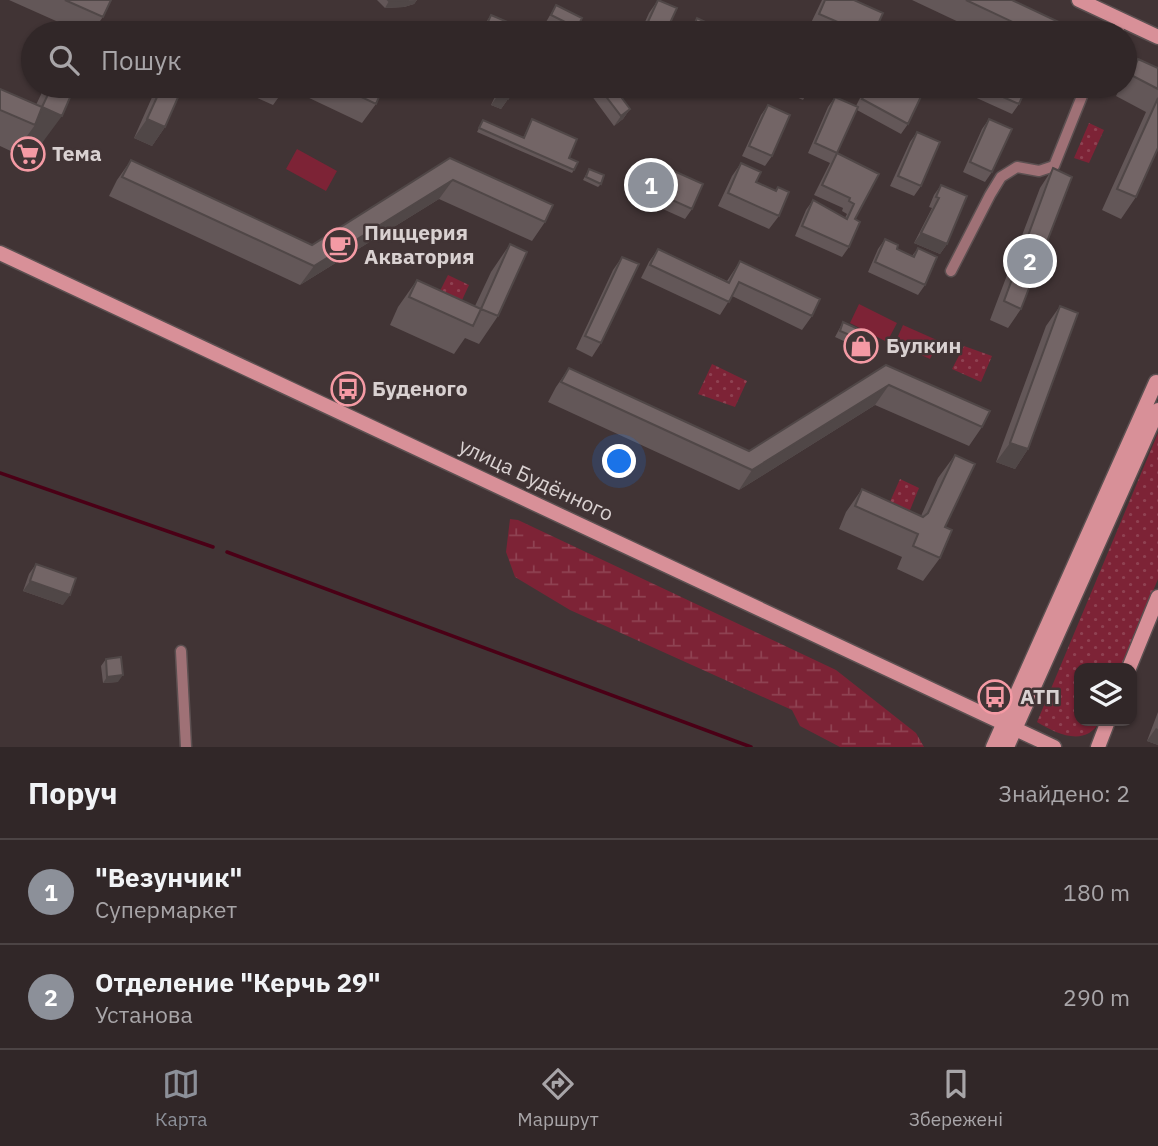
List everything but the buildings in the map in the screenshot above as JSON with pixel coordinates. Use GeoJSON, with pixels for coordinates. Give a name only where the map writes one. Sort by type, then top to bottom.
{"type":"FeatureCollection","features":[{"type":"Feature","properties":{"kind":"main road"},"geometry":{"type":"LineString","coordinates":[[1079,0],[1110,21]]}},
{"type":"Feature","properties":{"kind":"main road"},"geometry":{"type":"LineString","coordinates":[[1137,32],[1158,37]]}},
{"type":"Feature","properties":{"kind":"main road","name":"улица Будённого"},"geometry":{"type":"LineString","coordinates":[[0,253],[1054,747]]}},
{"type":"Feature","properties":{"kind":"main road"},"geometry":{"type":"LineString","coordinates":[[1007,747],[1011,726],[1157,381]]}},
{"type":"Feature","properties":{"kind":"main road"},"geometry":{"type":"LineString","coordinates":[[993,747],[1011,726],[1158,410]]}},
{"type":"Feature","properties":{"kind":"main road"},"geometry":{"type":"LineString","coordinates":[[1131,663],[1158,597]]}},
{"type":"Feature","properties":{"kind":"main road"},"geometry":{"type":"LineString","coordinates":[[1097,747],[1106,726]]}},
{"type":"Feature","properties":{"kind":"street"},"geometry":{"type":"LineString","coordinates":[[951,271],[1001,177],[1017,167],[1040,172],[1054,166],[1081,98]]}},
{"type":"Feature","properties":{"kind":"street"},"geometry":{"type":"LineString","coordinates":[[181,650],[186,747]]}},
{"type":"Feature","properties":{"kind":"green space"},"geometry":{"type":"Polygon","coordinates":[[[1089,123],[1104,130],[1089,163],[1074,158],[1089,123]]]}},
{"type":"Feature","properties":{"kind":"green space"},"geometry":{"type":"Polygon","coordinates":[[[297,149],[337,171],[326,191],[286,169],[297,149]]]}},
{"type":"Feature","properties":{"kind":"green space"},"geometry":{"type":"Polygon","coordinates":[[[448,275],[469,285],[457,311],[436,299],[448,275]]]}},
{"type":"Feature","properties":{"kind":"green space"},"geometry":{"type":"Polygon","coordinates":[[[859,304],[897,323],[887,342],[850,323],[859,304]]]}},
{"type":"Feature","properties":{"kind":"green space"},"geometry":{"type":"Polygon","coordinates":[[[903,325],[939,341],[930,359],[895,343],[903,325]]]}},
{"type":"Feature","properties":{"kind":"green space"},"geometry":{"type":"Polygon","coordinates":[[[964,346],[992,356],[981,382],[952,369],[964,346]]]}},
{"type":"Feature","properties":{"kind":"green space"},"geometry":{"type":"Polygon","coordinates":[[[712,364],[747,381],[735,407],[698,394],[712,364]]]}},
{"type":"Feature","properties":{"kind":"green space"},"geometry":{"type":"Polygon","coordinates":[[[1158,433],[1158,579],[1123,663],[1074,663],[1074,726],[1096,726],[1087,734],[1062,734],[1037,722],[1158,433]]]}},
{"type":"Feature","properties":{"kind":"green space"},"geometry":{"type":"Polygon","coordinates":[[[900,479],[919,488],[908,515],[889,504],[900,479]]]}},
{"type":"Feature","properties":{"kind":"green space"},"geometry":{"type":"Polygon","coordinates":[[[510,519],[518,520],[836,670],[916,733],[924,747],[840,747],[800,726],[792,710],[570,610],[515,577],[506,552],[510,519]]]}},
{"type":"Feature","properties":{"kind":"waterway"},"geometry":{"type":"LineString","coordinates":[[0,473],[213,547]]}},
{"type":"Feature","properties":{"kind":"waterway"},"geometry":{"type":"LineString","coordinates":[[227,552],[751,747]]}},
{"type":"Feature","properties":{"kind":"place","name":"Тема"},"geometry":{"type":"Point","coordinates":[28,154]}},
{"type":"Feature","properties":{"kind":"place","name":"\"Везунчик\""},"geometry":{"type":"Point","coordinates":[651,185]}},
{"type":"Feature","properties":{"kind":"place","name":"Пиццерия Акватория"},"geometry":{"type":"Point","coordinates":[340,245]}},
{"type":"Feature","properties":{"kind":"place","name":"Отделение \"Керчь 29\""},"geometry":{"type":"Point","coordinates":[1030,261]}},
{"type":"Feature","properties":{"kind":"place","name":"Булкин"},"geometry":{"type":"Point","coordinates":[861,346]}},
{"type":"Feature","properties":{"kind":"place","name":"Буденого"},"geometry":{"type":"Point","coordinates":[348,389]}},
{"type":"Feature","properties":{"kind":"place","name":"АТП"},"geometry":{"type":"Point","coordinates":[995,697]}}]}
